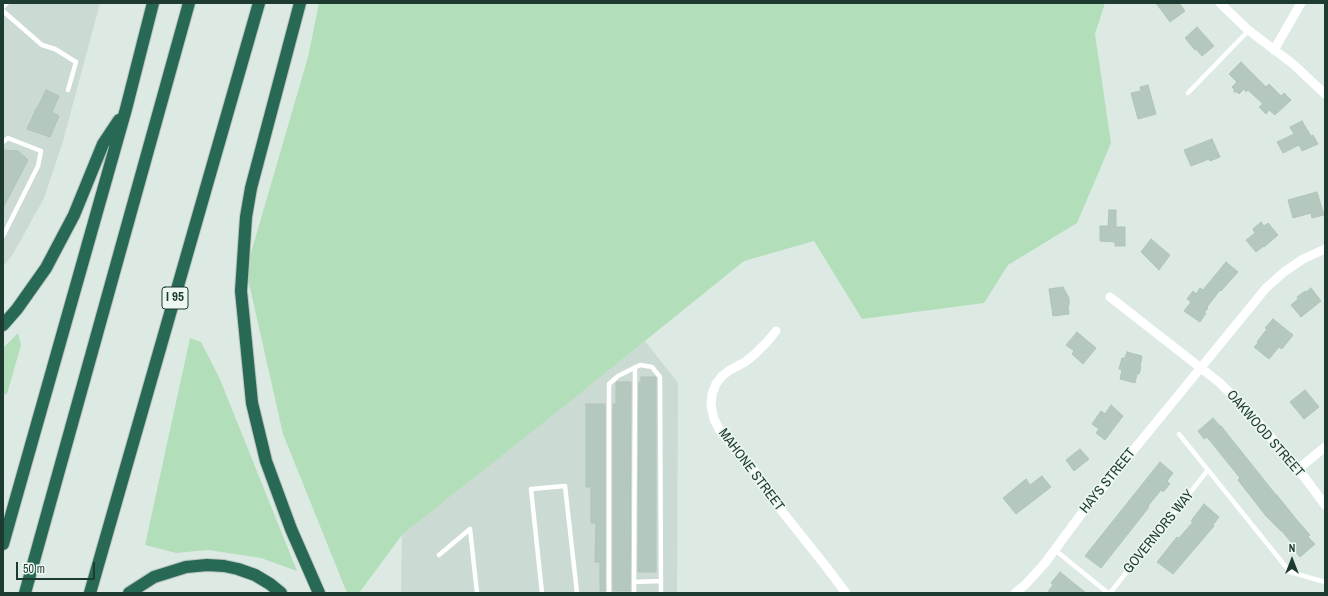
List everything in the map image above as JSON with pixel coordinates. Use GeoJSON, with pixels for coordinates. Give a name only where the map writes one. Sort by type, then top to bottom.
{"type":"FeatureCollection","features":[{"type":"Feature","properties":{"kind":"highway"},"geometry":{"type":"LineString","coordinates":[[3,544],[126,109],[153,3]]}},
{"type":"Feature","properties":{"kind":"highway"},"geometry":{"type":"LineString","coordinates":[[25,593],[189,3]]}},
{"type":"Feature","properties":{"kind":"highway","name":"I 95"},"geometry":{"type":"LineString","coordinates":[[90,593],[259,3]]}},
{"type":"Feature","properties":{"kind":"highway"},"geometry":{"type":"LineString","coordinates":[[300,3],[251,188],[246,217],[241,291],[252,403],[266,461],[291,529],[319,593]]}},
{"type":"Feature","properties":{"kind":"highway"},"geometry":{"type":"LineString","coordinates":[[3,325],[17,310],[46,268],[74,215],[103,144],[126,109]]}},
{"type":"Feature","properties":{"kind":"highway"},"geometry":{"type":"LineString","coordinates":[[129,593],[154,576],[186,567],[207,565],[238,569],[270,584],[281,593]]}},
{"type":"Feature","properties":{"kind":"street"},"geometry":{"type":"LineString","coordinates":[[1220,3],[1249,30],[1293,64],[1325,94]]}},
{"type":"Feature","properties":{"kind":"street"},"geometry":{"type":"LineString","coordinates":[[1274,50],[1301,3]]}},
{"type":"Feature","properties":{"kind":"street","name":"HAYS STREET"},"geometry":{"type":"LineString","coordinates":[[1015,593],[1046,563],[1082,513],[1266,288],[1284,272],[1304,259],[1325,249]]}},
{"type":"Feature","properties":{"kind":"street","name":"OAKWOOD STREET"},"geometry":{"type":"LineString","coordinates":[[1110,297],[1220,383],[1243,406],[1325,505]]}},
{"type":"Feature","properties":{"kind":"street","name":"MAHONE STREET"},"geometry":{"type":"LineString","coordinates":[[776,331],[755,354],[722,376],[716,384],[712,394],[711,405],[714,419],[720,432],[754,470],[781,510],[846,593]]}},
{"type":"Feature","properties":{"kind":"street"},"geometry":{"type":"LineString","coordinates":[[1297,470],[1325,447]]}},
{"type":"Feature","properties":{"kind":"lane"},"geometry":{"type":"LineString","coordinates":[[3,7],[7,3]]}},
{"type":"Feature","properties":{"kind":"lane"},"geometry":{"type":"LineString","coordinates":[[3,11],[42,45],[55,49],[76,62],[68,90]]}},
{"type":"Feature","properties":{"kind":"lane"},"geometry":{"type":"LineString","coordinates":[[1188,93],[1249,30]]}},
{"type":"Feature","properties":{"kind":"lane"},"geometry":{"type":"LineString","coordinates":[[3,142],[8,138],[41,151],[38,166],[3,236]]}},
{"type":"Feature","properties":{"kind":"lane"},"geometry":{"type":"LineString","coordinates":[[610,593],[609,384],[618,376],[640,365],[652,367],[660,378],[661,593]]}},
{"type":"Feature","properties":{"kind":"lane"},"geometry":{"type":"LineString","coordinates":[[634,593],[635,367]]}},
{"type":"Feature","properties":{"kind":"lane"},"geometry":{"type":"LineString","coordinates":[[1178,434],[1290,572],[1325,582]]}},
{"type":"Feature","properties":{"kind":"lane","name":"GOVERNORS WAY"},"geometry":{"type":"LineString","coordinates":[[1055,550],[1109,593],[1208,470]]}},
{"type":"Feature","properties":{"kind":"lane"},"geometry":{"type":"LineString","coordinates":[[542,593],[531,489],[565,486],[577,593]]}},
{"type":"Feature","properties":{"kind":"lane"},"geometry":{"type":"LineString","coordinates":[[439,555],[470,529],[477,593]]}},
{"type":"Feature","properties":{"kind":"lane"},"geometry":{"type":"LineString","coordinates":[[634,582],[661,581]]}},
{"type":"Feature","properties":{"kind":"shaded area"},"geometry":{"type":"Polygon","coordinates":[[[3,3],[100,3],[63,141],[44,198],[13,254],[3,267],[3,3]]]}},
{"type":"Feature","properties":{"kind":"shaded area"},"geometry":{"type":"Polygon","coordinates":[[[645,341],[678,383],[677,593],[401,593],[402,535],[645,341]]]}},
{"type":"Feature","properties":{"kind":"green space"},"geometry":{"type":"Polygon","coordinates":[[[319,3],[1105,3],[1095,34],[1111,143],[1077,223],[1008,265],[984,303],[862,319],[814,241],[744,261],[402,535],[359,593],[347,593],[283,434],[246,270],[308,57],[319,3]]]}},
{"type":"Feature","properties":{"kind":"green space"},"geometry":{"type":"Polygon","coordinates":[[[18,333],[21,345],[7,394],[3,395],[3,348],[18,333]]]}},
{"type":"Feature","properties":{"kind":"green space"},"geometry":{"type":"Polygon","coordinates":[[[190,338],[201,342],[219,377],[297,571],[261,558],[208,550],[176,553],[145,545],[190,338]]]}},
{"type":"Feature","properties":{"kind":"building"},"geometry":{"type":"Polygon","coordinates":[[[1156,3],[1179,3],[1185,11],[1170,22],[1156,3]]]}},
{"type":"Feature","properties":{"kind":"building"},"geometry":{"type":"Polygon","coordinates":[[[1197,27],[1214,46],[1202,56],[1185,38],[1197,27]]]}},
{"type":"Feature","properties":{"kind":"building"},"geometry":{"type":"Polygon","coordinates":[[[1241,62],[1266,87],[1269,84],[1281,96],[1284,93],[1291,100],[1275,115],[1269,110],[1266,114],[1259,107],[1263,104],[1248,90],[1246,92],[1244,89],[1239,94],[1234,92],[1232,87],[1237,82],[1229,74],[1241,62]]]}},
{"type":"Feature","properties":{"kind":"building"},"geometry":{"type":"Polygon","coordinates":[[[1148,85],[1156,114],[1138,119],[1131,93],[1141,91],[1140,87],[1148,85]]]}},
{"type":"Feature","properties":{"kind":"building"},"geometry":{"type":"Polygon","coordinates":[[[46,90],[59,96],[52,112],[59,116],[50,137],[27,129],[46,90]]]}},
{"type":"Feature","properties":{"kind":"building"},"geometry":{"type":"Polygon","coordinates":[[[1302,121],[1318,144],[1302,151],[1299,145],[1283,153],[1277,142],[1294,134],[1290,127],[1302,121]]]}},
{"type":"Feature","properties":{"kind":"building"},"geometry":{"type":"Polygon","coordinates":[[[1212,139],[1220,157],[1210,161],[1209,159],[1191,166],[1184,150],[1212,139]]]}},
{"type":"Feature","properties":{"kind":"building"},"geometry":{"type":"Polygon","coordinates":[[[3,150],[18,151],[28,160],[3,208],[3,150]]]}},
{"type":"Feature","properties":{"kind":"building"},"geometry":{"type":"Polygon","coordinates":[[[1317,192],[1324,215],[1312,218],[1311,213],[1293,218],[1288,200],[1317,192]]]}},
{"type":"Feature","properties":{"kind":"building"},"geometry":{"type":"Polygon","coordinates":[[[1109,210],[1116,210],[1116,227],[1125,227],[1125,246],[1115,246],[1115,242],[1100,241],[1100,226],[1108,226],[1109,210]]]}},
{"type":"Feature","properties":{"kind":"building"},"geometry":{"type":"Polygon","coordinates":[[[1261,222],[1264,226],[1268,223],[1278,235],[1256,252],[1246,240],[1255,233],[1253,229],[1261,222]]]}},
{"type":"Feature","properties":{"kind":"building"},"geometry":{"type":"Polygon","coordinates":[[[1151,239],[1170,255],[1159,270],[1141,252],[1151,239]]]}},
{"type":"Feature","properties":{"kind":"building"},"geometry":{"type":"Polygon","coordinates":[[[1226,262],[1238,272],[1221,291],[1220,290],[1207,307],[1208,308],[1204,313],[1206,313],[1200,322],[1184,311],[1191,302],[1187,299],[1193,291],[1196,294],[1200,288],[1203,290],[1226,262]]]}},
{"type":"Feature","properties":{"kind":"building"},"geometry":{"type":"Polygon","coordinates":[[[1063,287],[1069,298],[1069,314],[1053,316],[1049,289],[1063,287]]]}},
{"type":"Feature","properties":{"kind":"building"},"geometry":{"type":"Polygon","coordinates":[[[1311,288],[1321,301],[1301,317],[1291,305],[1298,299],[1297,297],[1311,288]]]}},
{"type":"Feature","properties":{"kind":"building"},"geometry":{"type":"Polygon","coordinates":[[[1273,319],[1293,335],[1282,349],[1279,347],[1269,359],[1254,347],[1267,329],[1265,328],[1273,319]]]}},
{"type":"Feature","properties":{"kind":"building"},"geometry":{"type":"Polygon","coordinates":[[[1077,332],[1096,348],[1083,364],[1072,354],[1074,351],[1066,345],[1077,332]]]}},
{"type":"Feature","properties":{"kind":"building"},"geometry":{"type":"Polygon","coordinates":[[[1127,352],[1142,356],[1141,367],[1139,374],[1137,374],[1135,383],[1120,379],[1122,370],[1119,369],[1122,358],[1125,358],[1127,352]]]}},
{"type":"Feature","properties":{"kind":"building"},"geometry":{"type":"Polygon","coordinates":[[[641,377],[656,377],[656,572],[638,572],[639,382],[641,382],[641,377]]]}},
{"type":"Feature","properties":{"kind":"building"},"geometry":{"type":"Polygon","coordinates":[[[617,382],[631,382],[630,591],[613,591],[613,404],[616,404],[617,382]]]}},
{"type":"Feature","properties":{"kind":"building"},"geometry":{"type":"Polygon","coordinates":[[[1305,390],[1319,407],[1304,419],[1290,402],[1305,390]]]}},
{"type":"Feature","properties":{"kind":"building"},"geometry":{"type":"Polygon","coordinates":[[[586,404],[605,404],[605,591],[600,591],[600,562],[595,562],[596,523],[591,523],[591,487],[586,487],[586,404]]]}},
{"type":"Feature","properties":{"kind":"building"},"geometry":{"type":"Polygon","coordinates":[[[1111,405],[1123,416],[1105,440],[1096,433],[1099,429],[1092,424],[1101,411],[1105,414],[1111,405]]]}},
{"type":"Feature","properties":{"kind":"building"},"geometry":{"type":"Polygon","coordinates":[[[1213,418],[1310,535],[1308,537],[1315,544],[1300,557],[1293,549],[1295,547],[1282,531],[1266,516],[1238,480],[1240,478],[1207,437],[1204,439],[1198,431],[1213,418]]]}},
{"type":"Feature","properties":{"kind":"building"},"geometry":{"type":"Polygon","coordinates":[[[1080,449],[1089,459],[1074,471],[1066,460],[1080,449]]]}},
{"type":"Feature","properties":{"kind":"building"},"geometry":{"type":"Polygon","coordinates":[[[1160,462],[1173,473],[1167,481],[1170,484],[1163,492],[1161,490],[1101,568],[1085,556],[1160,462]]]}},
{"type":"Feature","properties":{"kind":"building"},"geometry":{"type":"Polygon","coordinates":[[[1042,476],[1051,487],[1016,514],[1003,498],[1026,479],[1030,485],[1042,476]]]}},
{"type":"Feature","properties":{"kind":"building"},"geometry":{"type":"Polygon","coordinates":[[[1204,504],[1219,517],[1213,525],[1214,526],[1173,574],[1157,562],[1177,537],[1179,538],[1193,522],[1191,521],[1204,504]]]}},
{"type":"Feature","properties":{"kind":"building"},"geometry":{"type":"Polygon","coordinates":[[[1060,572],[1086,593],[1047,593],[1053,585],[1051,583],[1060,572]]]}}]}
